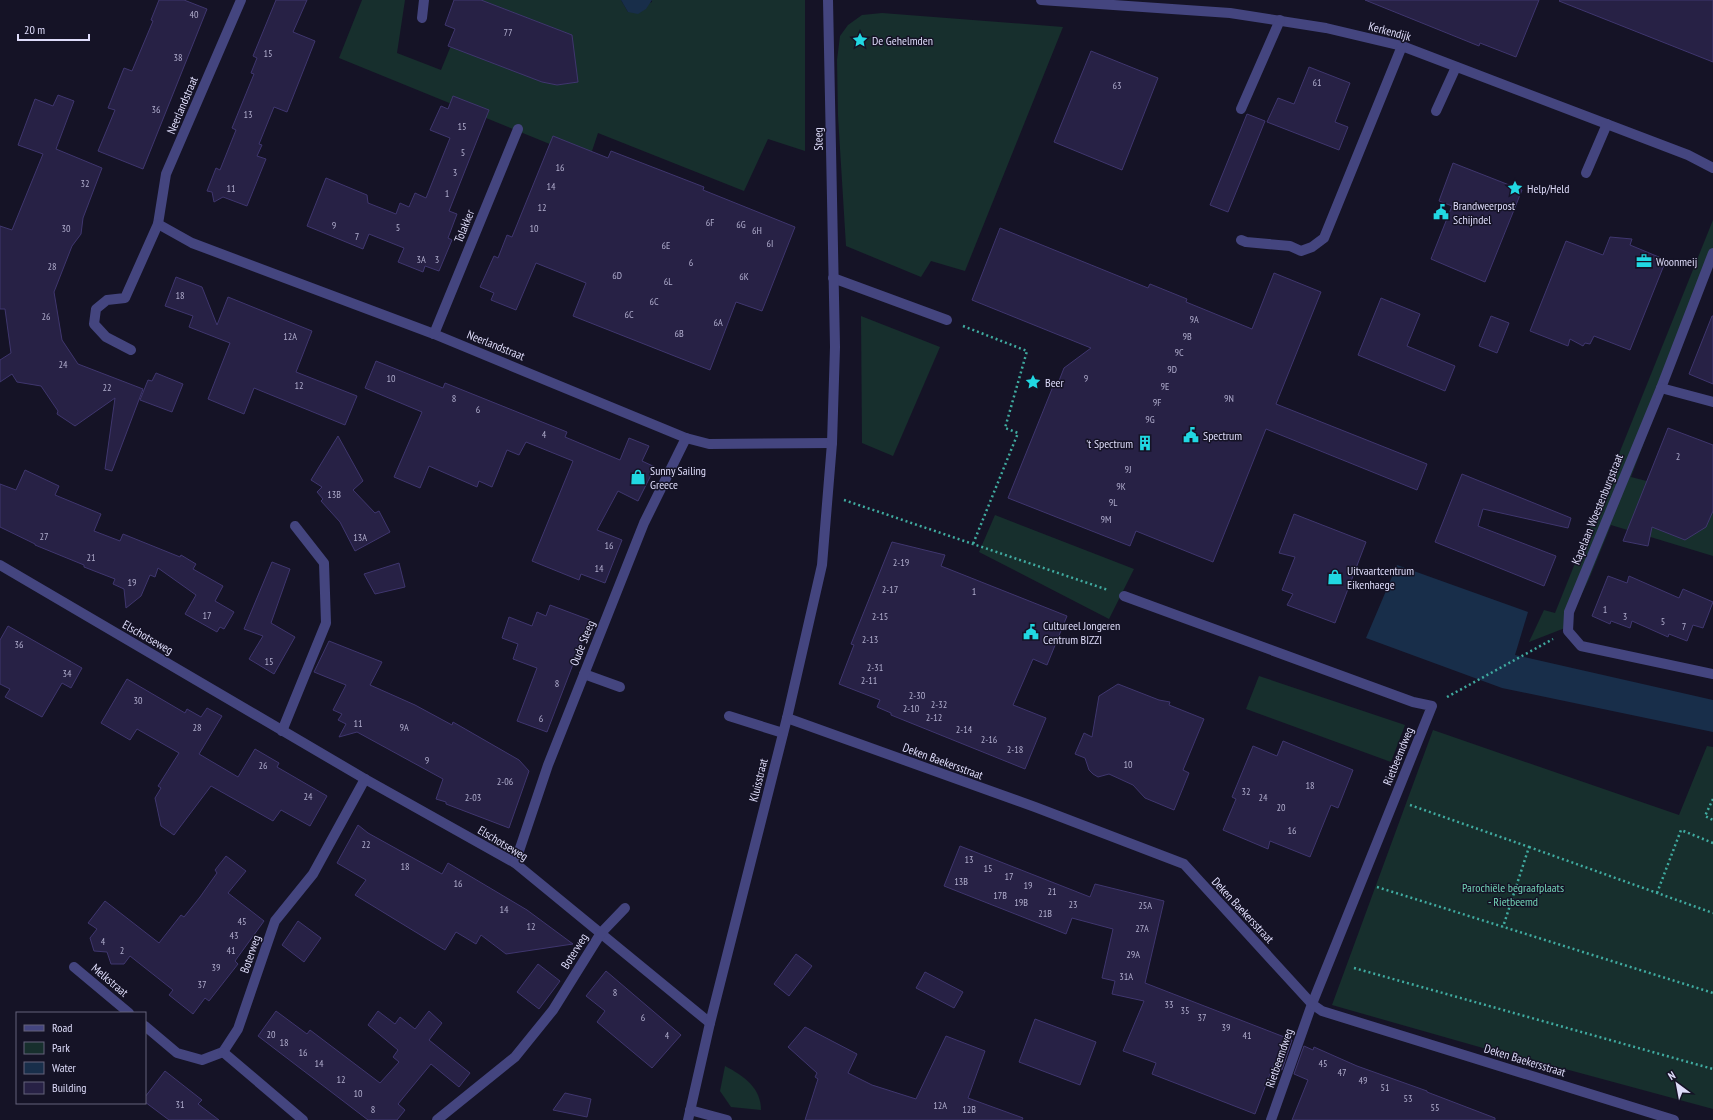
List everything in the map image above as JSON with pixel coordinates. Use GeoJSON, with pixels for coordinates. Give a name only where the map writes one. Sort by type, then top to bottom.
{"type":"FeatureCollection","features":[{"type":"Feature","properties":{"kind":"street","name":"Neerlandstraat"},"geometry":{"type":"LineString","coordinates":[[131,350],[106,337],[94,324],[96,309],[107,300],[125,298],[158,224],[166,174],[241,0]]}},
{"type":"Feature","properties":{"kind":"street"},"geometry":{"type":"LineString","coordinates":[[422,18],[424,0]]}},
{"type":"Feature","properties":{"kind":"street","name":"Steeg"},"geometry":{"type":"LineString","coordinates":[[828,0],[835,347],[832,443]]}},
{"type":"Feature","properties":{"kind":"street","name":"Kerkendijk"},"geometry":{"type":"LineString","coordinates":[[1041,0],[1230,13],[1326,28],[1402,46],[1688,155],[1713,168]]}},
{"type":"Feature","properties":{"kind":"street"},"geometry":{"type":"LineString","coordinates":[[1241,109],[1280,20]]}},
{"type":"Feature","properties":{"kind":"street"},"geometry":{"type":"LineString","coordinates":[[1241,240],[1246,242],[1290,246],[1301,251],[1312,247],[1324,238],[1402,46]]}},
{"type":"Feature","properties":{"kind":"street"},"geometry":{"type":"LineString","coordinates":[[1436,112],[1456,67]]}},
{"type":"Feature","properties":{"kind":"street"},"geometry":{"type":"LineString","coordinates":[[1586,173],[1607,124]]}},
{"type":"Feature","properties":{"kind":"street","name":"Tolakker"},"geometry":{"type":"LineString","coordinates":[[434,334],[518,129]]}},
{"type":"Feature","properties":{"kind":"street","name":"Neerlandstraat"},"geometry":{"type":"LineString","coordinates":[[158,224],[192,243],[434,334],[686,438],[709,444],[832,443]]}},
{"type":"Feature","properties":{"kind":"street","name":"Kapelaan Woestenburgstraat"},"geometry":{"type":"LineString","coordinates":[[1568,631],[1569,612],[1661,388],[1713,253]]}},
{"type":"Feature","properties":{"kind":"street"},"geometry":{"type":"LineString","coordinates":[[833,278],[947,320]]}},
{"type":"Feature","properties":{"kind":"street"},"geometry":{"type":"LineString","coordinates":[[1661,388],[1713,402]]}},
{"type":"Feature","properties":{"kind":"street","name":"Oude Steeg"},"geometry":{"type":"LineString","coordinates":[[515,863],[548,765],[644,524],[686,438]]}},
{"type":"Feature","properties":{"kind":"street","name":"Kluisstraat"},"geometry":{"type":"LineString","coordinates":[[689,1115],[710,1023],[787,718],[822,565],[832,443]]}},
{"type":"Feature","properties":{"kind":"street"},"geometry":{"type":"LineString","coordinates":[[282,731],[326,623],[324,563],[295,526]]}},
{"type":"Feature","properties":{"kind":"street","name":"Elschotseweg"},"geometry":{"type":"LineString","coordinates":[[0,565],[282,731],[515,863],[710,1023]]}},
{"type":"Feature","properties":{"kind":"street"},"geometry":{"type":"LineString","coordinates":[[1124,596],[1413,702],[1432,706]]}},
{"type":"Feature","properties":{"kind":"street"},"geometry":{"type":"LineString","coordinates":[[1568,631],[1581,646],[1713,674]]}},
{"type":"Feature","properties":{"kind":"street"},"geometry":{"type":"LineString","coordinates":[[584,674],[620,687]]}},
{"type":"Feature","properties":{"kind":"street","name":"Rietbeemdweg"},"geometry":{"type":"LineString","coordinates":[[1271,1120],[1312,1004],[1432,706]]}},
{"type":"Feature","properties":{"kind":"street"},"geometry":{"type":"LineString","coordinates":[[729,716],[783,733]]}},
{"type":"Feature","properties":{"kind":"street","name":"Deken Baekersstraat"},"geometry":{"type":"LineString","coordinates":[[787,718],[1035,807],[1184,864],[1312,1004],[1322,1011],[1674,1120]]}},
{"type":"Feature","properties":{"kind":"street","name":"Boterweg"},"geometry":{"type":"LineString","coordinates":[[223,1052],[238,1029],[276,921],[313,874],[365,779]]}},
{"type":"Feature","properties":{"kind":"street","name":"Boterweg"},"geometry":{"type":"LineString","coordinates":[[437,1120],[515,1057],[552,1010],[601,933],[624,908]]}},
{"type":"Feature","properties":{"kind":"street","name":"Melkstraat"},"geometry":{"type":"LineString","coordinates":[[74,967],[128,1012]]}},
{"type":"Feature","properties":{"kind":"street"},"geometry":{"type":"LineString","coordinates":[[146,1027],[177,1053],[202,1060],[223,1052],[303,1120]]}},
{"type":"Feature","properties":{"kind":"street"},"geometry":{"type":"LineString","coordinates":[[689,1115],[727,1120]]}},
{"type":"Feature","properties":{"kind":"path"},"geometry":{"type":"LineString","coordinates":[[947,320],[1027,351],[1005,428],[1018,433],[973,544]]}},
{"type":"Feature","properties":{"kind":"path"},"geometry":{"type":"LineString","coordinates":[[828,495],[1124,596]]}},
{"type":"Feature","properties":{"kind":"path"},"geometry":{"type":"LineString","coordinates":[[1432,706],[1568,631]]}},
{"type":"Feature","properties":{"kind":"path"},"geometry":{"type":"LineString","coordinates":[[1395,799],[1713,913]]}},
{"type":"Feature","properties":{"kind":"path"},"geometry":{"type":"LineString","coordinates":[[1713,799],[1705,816],[1713,820]]}},
{"type":"Feature","properties":{"kind":"path"},"geometry":{"type":"LineString","coordinates":[[1657,893],[1681,830],[1713,843]]}},
{"type":"Feature","properties":{"kind":"path"},"geometry":{"type":"LineString","coordinates":[[1503,927],[1529,847]]}},
{"type":"Feature","properties":{"kind":"path"},"geometry":{"type":"LineString","coordinates":[[1361,882],[1713,993]]}},
{"type":"Feature","properties":{"kind":"path"},"geometry":{"type":"LineString","coordinates":[[1354,968],[1713,1069]]}},
{"type":"Feature","properties":{"kind":"green space"},"geometry":{"type":"Polygon","coordinates":[[[362,0],[405,0],[397,53],[441,70],[457,31],[447,22],[455,0],[621,0],[628,12],[652,2],[652,0],[805,0],[805,151],[768,139],[744,191],[598,133],[589,160],[339,58],[362,0]]]}},
{"type":"Feature","properties":{"kind":"green space"},"geometry":{"type":"Polygon","coordinates":[[[882,13],[1063,27],[965,271],[931,261],[921,277],[846,246],[838,116],[837,60],[840,36],[848,25],[862,15],[882,13]]]}},
{"type":"Feature","properties":{"kind":"green space"},"geometry":{"type":"Polygon","coordinates":[[[1713,220],[1713,259],[1631,477],[1713,498],[1713,556],[1611,525],[1589,579],[1565,628],[1529,642],[1544,610],[1555,613],[1713,220]]]}},
{"type":"Feature","properties":{"kind":"green space"},"geometry":{"type":"Polygon","coordinates":[[[861,316],[940,347],[893,456],[862,443],[861,316]]]}},
{"type":"Feature","properties":{"kind":"green space"},"geometry":{"type":"Polygon","coordinates":[[[995,515],[1134,569],[1109,619],[979,552],[995,515]]]}},
{"type":"Feature","properties":{"kind":"green space"},"geometry":{"type":"Polygon","coordinates":[[[1259,676],[1405,725],[1391,762],[1246,709],[1259,676]]]}},
{"type":"Feature","properties":{"kind":"green space","name":"Parochiële begraafplaats - Rietbeemd"},"geometry":{"type":"Polygon","coordinates":[[[1433,730],[1679,815],[1707,746],[1713,747],[1713,1109],[1569,1070],[1532,1062],[1332,1005],[1433,730]]]}},
{"type":"Feature","properties":{"kind":"green space"},"geometry":{"type":"Polygon","coordinates":[[[725,1066],[739,1074],[755,1089],[760,1102],[761,1110],[731,1107],[720,1091],[725,1066]]]}},
{"type":"Feature","properties":{"kind":"water"},"geometry":{"type":"Polygon","coordinates":[[[621,0],[652,0],[646,9],[638,14],[628,12],[621,0]]]}},
{"type":"Feature","properties":{"kind":"water"},"geometry":{"type":"Polygon","coordinates":[[[1397,565],[1528,612],[1515,655],[1713,700],[1713,732],[1502,688],[1366,638],[1397,565]]]}},
{"type":"Feature","properties":{"kind":"building"},"geometry":{"type":"Polygon","coordinates":[[[159,0],[184,0],[207,9],[143,169],[98,151],[115,110],[108,108],[124,68],[132,71],[153,21],[151,20],[159,0]]]}},
{"type":"Feature","properties":{"kind":"building"},"geometry":{"type":"Polygon","coordinates":[[[276,0],[307,0],[293,32],[315,41],[287,112],[274,107],[259,144],[262,145],[257,156],[266,159],[247,206],[223,197],[214,202],[212,192],[207,191],[216,168],[220,170],[236,130],[232,128],[254,74],[251,73],[257,58],[253,56],[276,0]]]}},
{"type":"Feature","properties":{"kind":"building"},"geometry":{"type":"Polygon","coordinates":[[[454,0],[481,0],[572,35],[578,82],[557,85],[542,82],[448,46],[455,29],[445,25],[454,0]]]}},
{"type":"Feature","properties":{"kind":"building"},"geometry":{"type":"Polygon","coordinates":[[[1365,0],[1539,0],[1516,57],[1480,43],[1479,46],[1365,0]]]}},
{"type":"Feature","properties":{"kind":"building"},"geometry":{"type":"Polygon","coordinates":[[[1713,0],[1713,62],[1559,1],[1713,0]]]}},
{"type":"Feature","properties":{"kind":"building"},"geometry":{"type":"Polygon","coordinates":[[[1091,51],[1158,78],[1122,170],[1054,142],[1091,51]]]}},
{"type":"Feature","properties":{"kind":"building"},"geometry":{"type":"Polygon","coordinates":[[[1309,67],[1350,83],[1335,122],[1348,127],[1339,150],[1267,122],[1278,98],[1294,104],[1309,67]]]}},
{"type":"Feature","properties":{"kind":"building"},"geometry":{"type":"Polygon","coordinates":[[[58,95],[74,101],[56,149],[102,168],[83,218],[81,234],[72,246],[54,292],[62,340],[78,364],[143,389],[112,471],[105,469],[115,398],[75,426],[57,414],[58,411],[41,386],[17,382],[12,374],[0,382],[0,360],[11,353],[5,309],[0,309],[0,226],[12,230],[43,154],[18,145],[35,99],[53,106],[58,95]]]}},
{"type":"Feature","properties":{"kind":"building"},"geometry":{"type":"Polygon","coordinates":[[[453,96],[489,110],[449,211],[457,214],[448,238],[452,240],[439,271],[425,266],[423,272],[398,262],[404,248],[369,234],[363,249],[307,226],[326,178],[367,195],[368,203],[396,214],[400,203],[409,207],[415,193],[426,198],[450,138],[430,130],[441,106],[448,109],[453,96]]]}},
{"type":"Feature","properties":{"kind":"building"},"geometry":{"type":"Polygon","coordinates":[[[1247,114],[1265,121],[1228,212],[1210,205],[1247,114]]]}},
{"type":"Feature","properties":{"kind":"building"},"geometry":{"type":"Polygon","coordinates":[[[553,136],[608,158],[611,151],[704,187],[703,190],[795,227],[762,311],[736,302],[710,370],[573,316],[586,283],[536,263],[516,310],[491,300],[494,293],[480,287],[494,256],[498,258],[507,235],[512,237],[553,136]]]}},
{"type":"Feature","properties":{"kind":"building"},"geometry":{"type":"Polygon","coordinates":[[[1453,163],[1522,190],[1485,282],[1431,259],[1452,206],[1439,201],[1453,163]]]}},
{"type":"Feature","properties":{"kind":"building","name":"'t Spectrum"},"geometry":{"type":"Polygon","coordinates":[[[1000,228],[1148,288],[1150,284],[1187,299],[1186,302],[1252,329],[1274,273],[1321,292],[1276,404],[1427,464],[1417,490],[1266,429],[1213,562],[1136,531],[1130,546],[1008,498],[1054,384],[1057,386],[1064,368],[1091,348],[972,300],[1000,228]]]}},
{"type":"Feature","properties":{"kind":"building"},"geometry":{"type":"Polygon","coordinates":[[[1610,237],[1632,239],[1630,245],[1666,260],[1630,350],[1594,336],[1590,344],[1585,343],[1583,346],[1570,339],[1568,346],[1530,331],[1566,241],[1603,255],[1610,237]]]}},
{"type":"Feature","properties":{"kind":"building"},"geometry":{"type":"Polygon","coordinates":[[[176,277],[202,287],[217,325],[228,297],[312,331],[296,372],[357,396],[345,425],[254,388],[244,414],[208,399],[230,343],[189,327],[193,316],[165,306],[176,277]]]}},
{"type":"Feature","properties":{"kind":"building"},"geometry":{"type":"Polygon","coordinates":[[[1381,298],[1420,314],[1407,346],[1455,366],[1445,391],[1358,355],[1381,298]]]}},
{"type":"Feature","properties":{"kind":"building"},"geometry":{"type":"Polygon","coordinates":[[[1491,316],[1509,323],[1497,353],[1479,346],[1491,316]]]}},
{"type":"Feature","properties":{"kind":"building"},"geometry":{"type":"Polygon","coordinates":[[[1713,316],[1713,384],[1689,374],[1713,316]]]}},
{"type":"Feature","properties":{"kind":"building"},"geometry":{"type":"Polygon","coordinates":[[[376,361],[443,388],[445,383],[567,432],[565,437],[620,460],[629,438],[649,446],[642,461],[655,467],[638,501],[618,491],[597,530],[622,540],[605,583],[581,574],[579,580],[532,561],[573,461],[526,442],[519,455],[507,450],[492,487],[479,481],[477,487],[429,466],[420,488],[394,477],[422,412],[365,388],[376,361]]]}},
{"type":"Feature","properties":{"kind":"building"},"geometry":{"type":"Polygon","coordinates":[[[156,373],[183,384],[172,412],[140,400],[148,380],[152,381],[156,373]]]}},
{"type":"Feature","properties":{"kind":"building"},"geometry":{"type":"Polygon","coordinates":[[[1668,428],[1713,445],[1713,511],[1706,527],[1685,540],[1652,527],[1648,546],[1623,541],[1668,428]]]}},
{"type":"Feature","properties":{"kind":"building"},"geometry":{"type":"Polygon","coordinates":[[[338,436],[363,481],[353,490],[375,513],[379,511],[390,532],[355,551],[340,522],[321,501],[323,499],[317,492],[322,487],[311,480],[338,436]]]}},
{"type":"Feature","properties":{"kind":"building"},"geometry":{"type":"Polygon","coordinates":[[[25,470],[59,486],[55,495],[101,514],[94,531],[120,541],[123,534],[180,557],[181,555],[196,564],[193,569],[223,586],[215,601],[234,612],[224,629],[220,627],[217,632],[185,614],[196,595],[158,568],[155,577],[150,575],[141,596],[126,608],[124,589],[113,584],[115,579],[35,545],[0,527],[0,484],[16,490],[25,470]]]}},
{"type":"Feature","properties":{"kind":"building"},"geometry":{"type":"Polygon","coordinates":[[[1462,474],[1571,518],[1568,528],[1483,509],[1478,526],[1556,556],[1544,586],[1435,542],[1462,474]]]}},
{"type":"Feature","properties":{"kind":"building"},"geometry":{"type":"Polygon","coordinates":[[[1294,514],[1366,542],[1335,623],[1287,605],[1293,594],[1282,590],[1295,557],[1279,553],[1294,514]]]}},
{"type":"Feature","properties":{"kind":"building"},"geometry":{"type":"Polygon","coordinates":[[[892,542],[945,555],[941,566],[1067,616],[1047,665],[1033,659],[1013,705],[1046,718],[1025,769],[891,715],[891,713],[877,707],[880,700],[839,684],[854,645],[851,644],[892,542]]]}},
{"type":"Feature","properties":{"kind":"building"},"geometry":{"type":"Polygon","coordinates":[[[272,562],[290,569],[271,623],[295,637],[274,674],[249,659],[263,636],[244,629],[272,562]]]}},
{"type":"Feature","properties":{"kind":"building"},"geometry":{"type":"Polygon","coordinates":[[[399,563],[405,587],[375,594],[364,574],[399,563]]]}},
{"type":"Feature","properties":{"kind":"building"},"geometry":{"type":"Polygon","coordinates":[[[1608,576],[1627,583],[1629,576],[1679,598],[1683,589],[1713,602],[1703,628],[1693,625],[1687,641],[1669,634],[1668,637],[1632,621],[1630,628],[1611,621],[1610,624],[1592,616],[1608,576]]]}},
{"type":"Feature","properties":{"kind":"building"},"geometry":{"type":"Polygon","coordinates":[[[550,605],[590,620],[547,732],[517,721],[537,668],[513,659],[518,644],[502,638],[509,617],[532,626],[537,612],[546,616],[550,605]]]}},
{"type":"Feature","properties":{"kind":"building"},"geometry":{"type":"Polygon","coordinates":[[[8,626],[82,668],[71,688],[62,683],[42,717],[5,697],[10,689],[0,684],[0,640],[8,626]]]}},
{"type":"Feature","properties":{"kind":"building"},"geometry":{"type":"Polygon","coordinates":[[[329,641],[382,662],[370,685],[415,705],[452,725],[453,722],[519,760],[529,771],[509,828],[436,799],[443,779],[357,732],[339,737],[346,724],[338,720],[342,714],[333,710],[346,685],[314,672],[329,641]]]}},
{"type":"Feature","properties":{"kind":"building"},"geometry":{"type":"Polygon","coordinates":[[[127,679],[185,713],[187,709],[201,717],[207,708],[222,716],[199,754],[238,777],[255,749],[279,763],[277,767],[327,796],[310,826],[281,810],[273,821],[211,786],[174,835],[161,826],[155,798],[161,788],[158,786],[179,753],[137,729],[130,740],[101,723],[127,679]]]}},
{"type":"Feature","properties":{"kind":"building"},"geometry":{"type":"Polygon","coordinates":[[[1118,684],[1159,700],[1170,702],[1169,705],[1204,719],[1183,770],[1189,773],[1174,810],[1145,798],[1133,785],[1109,774],[1098,777],[1089,770],[1085,758],[1075,754],[1084,733],[1092,737],[1099,696],[1118,684]]]}},
{"type":"Feature","properties":{"kind":"building"},"geometry":{"type":"Polygon","coordinates":[[[1283,741],[1353,770],[1338,808],[1331,805],[1310,857],[1270,841],[1268,849],[1223,830],[1236,799],[1232,797],[1253,746],[1277,756],[1283,741]]]}},
{"type":"Feature","properties":{"kind":"building"},"geometry":{"type":"Polygon","coordinates":[[[358,825],[368,833],[442,874],[448,863],[527,910],[573,944],[506,954],[481,935],[476,944],[456,932],[445,950],[355,895],[366,880],[337,863],[358,825]]]}},
{"type":"Feature","properties":{"kind":"building"},"geometry":{"type":"Polygon","coordinates":[[[960,846],[1090,897],[1095,884],[1164,901],[1145,983],[1292,1040],[1282,1070],[1273,1066],[1255,1114],[1152,1074],[1156,1063],[1123,1051],[1144,1001],[1112,994],[1115,981],[1102,978],[1113,929],[1072,918],[1066,934],[944,886],[960,846]]]}},
{"type":"Feature","properties":{"kind":"building"},"geometry":{"type":"Polygon","coordinates":[[[226,856],[246,871],[228,893],[264,921],[235,961],[238,964],[209,1001],[205,998],[193,1014],[169,995],[173,990],[130,956],[124,964],[111,964],[107,952],[94,951],[90,938],[97,929],[88,923],[105,901],[159,943],[181,915],[184,917],[200,897],[217,873],[215,870],[226,856]]]}},
{"type":"Feature","properties":{"kind":"building"},"geometry":{"type":"Polygon","coordinates":[[[298,921],[321,938],[304,962],[282,945],[298,921]]]}},
{"type":"Feature","properties":{"kind":"building"},"geometry":{"type":"Polygon","coordinates":[[[796,954],[812,966],[789,996],[774,984],[796,954]]]}},
{"type":"Feature","properties":{"kind":"building"},"geometry":{"type":"Polygon","coordinates":[[[538,964],[560,981],[539,1009],[517,992],[538,964]]]}},
{"type":"Feature","properties":{"kind":"building"},"geometry":{"type":"Polygon","coordinates":[[[606,971],[681,1035],[652,1068],[597,1022],[605,1011],[586,996],[606,971]]]}},
{"type":"Feature","properties":{"kind":"building"},"geometry":{"type":"Polygon","coordinates":[[[925,972],[963,992],[954,1008],[916,988],[925,972]]]}},
{"type":"Feature","properties":{"kind":"building"},"geometry":{"type":"Polygon","coordinates":[[[276,1011],[307,1034],[310,1030],[380,1083],[399,1062],[393,1057],[398,1050],[368,1025],[378,1011],[395,1024],[400,1017],[415,1029],[429,1011],[442,1023],[429,1040],[470,1073],[459,1087],[431,1064],[398,1104],[405,1110],[397,1120],[368,1120],[258,1036],[276,1011]]]}},
{"type":"Feature","properties":{"kind":"building"},"geometry":{"type":"Polygon","coordinates":[[[1035,1019],[1096,1042],[1080,1085],[1019,1062],[1035,1019]]]}},
{"type":"Feature","properties":{"kind":"building"},"geometry":{"type":"Polygon","coordinates":[[[805,1027],[857,1054],[848,1073],[872,1085],[916,1099],[946,1036],[985,1051],[968,1098],[1023,1118],[1022,1120],[805,1120],[818,1079],[815,1077],[817,1073],[788,1047],[805,1027]]]}},
{"type":"Feature","properties":{"kind":"building"},"geometry":{"type":"Polygon","coordinates":[[[1304,1046],[1313,1050],[1314,1047],[1357,1066],[1427,1091],[1495,1118],[1495,1120],[1292,1120],[1308,1080],[1294,1074],[1304,1046]]]}},
{"type":"Feature","properties":{"kind":"building"},"geometry":{"type":"Polygon","coordinates":[[[165,1071],[202,1100],[198,1104],[219,1120],[169,1120],[146,1103],[146,1096],[165,1071]]]}},
{"type":"Feature","properties":{"kind":"building"},"geometry":{"type":"Polygon","coordinates":[[[565,1093],[591,1099],[587,1117],[553,1110],[565,1093]]]}},
{"type":"Feature","properties":{"kind":"place","name":"De Gehelmden"},"geometry":{"type":"Point","coordinates":[860,40]}},
{"type":"Feature","properties":{"kind":"place","name":"Help/Held"},"geometry":{"type":"Point","coordinates":[1515,188]}},
{"type":"Feature","properties":{"kind":"place","name":"Brandweerpost Schijndel"},"geometry":{"type":"Point","coordinates":[1441,212]}},
{"type":"Feature","properties":{"kind":"place","name":"Woonmeij"},"geometry":{"type":"Point","coordinates":[1644,261]}},
{"type":"Feature","properties":{"kind":"place","name":"Beer"},"geometry":{"type":"Point","coordinates":[1033,382]}},
{"type":"Feature","properties":{"kind":"place","name":"Spectrum"},"geometry":{"type":"Point","coordinates":[1191,435]}},
{"type":"Feature","properties":{"kind":"place","name":"'t Spectrum"},"geometry":{"type":"Point","coordinates":[1145,443]}},
{"type":"Feature","properties":{"kind":"place","name":"Sunny Sailing Greece"},"geometry":{"type":"Point","coordinates":[638,477]}},
{"type":"Feature","properties":{"kind":"place","name":"Uitvaartcentrum Eikenhaege"},"geometry":{"type":"Point","coordinates":[1335,577]}},
{"type":"Feature","properties":{"kind":"place","name":"Cultureel Jongeren Centrum BIZZI"},"geometry":{"type":"Point","coordinates":[1031,632]}}]}
